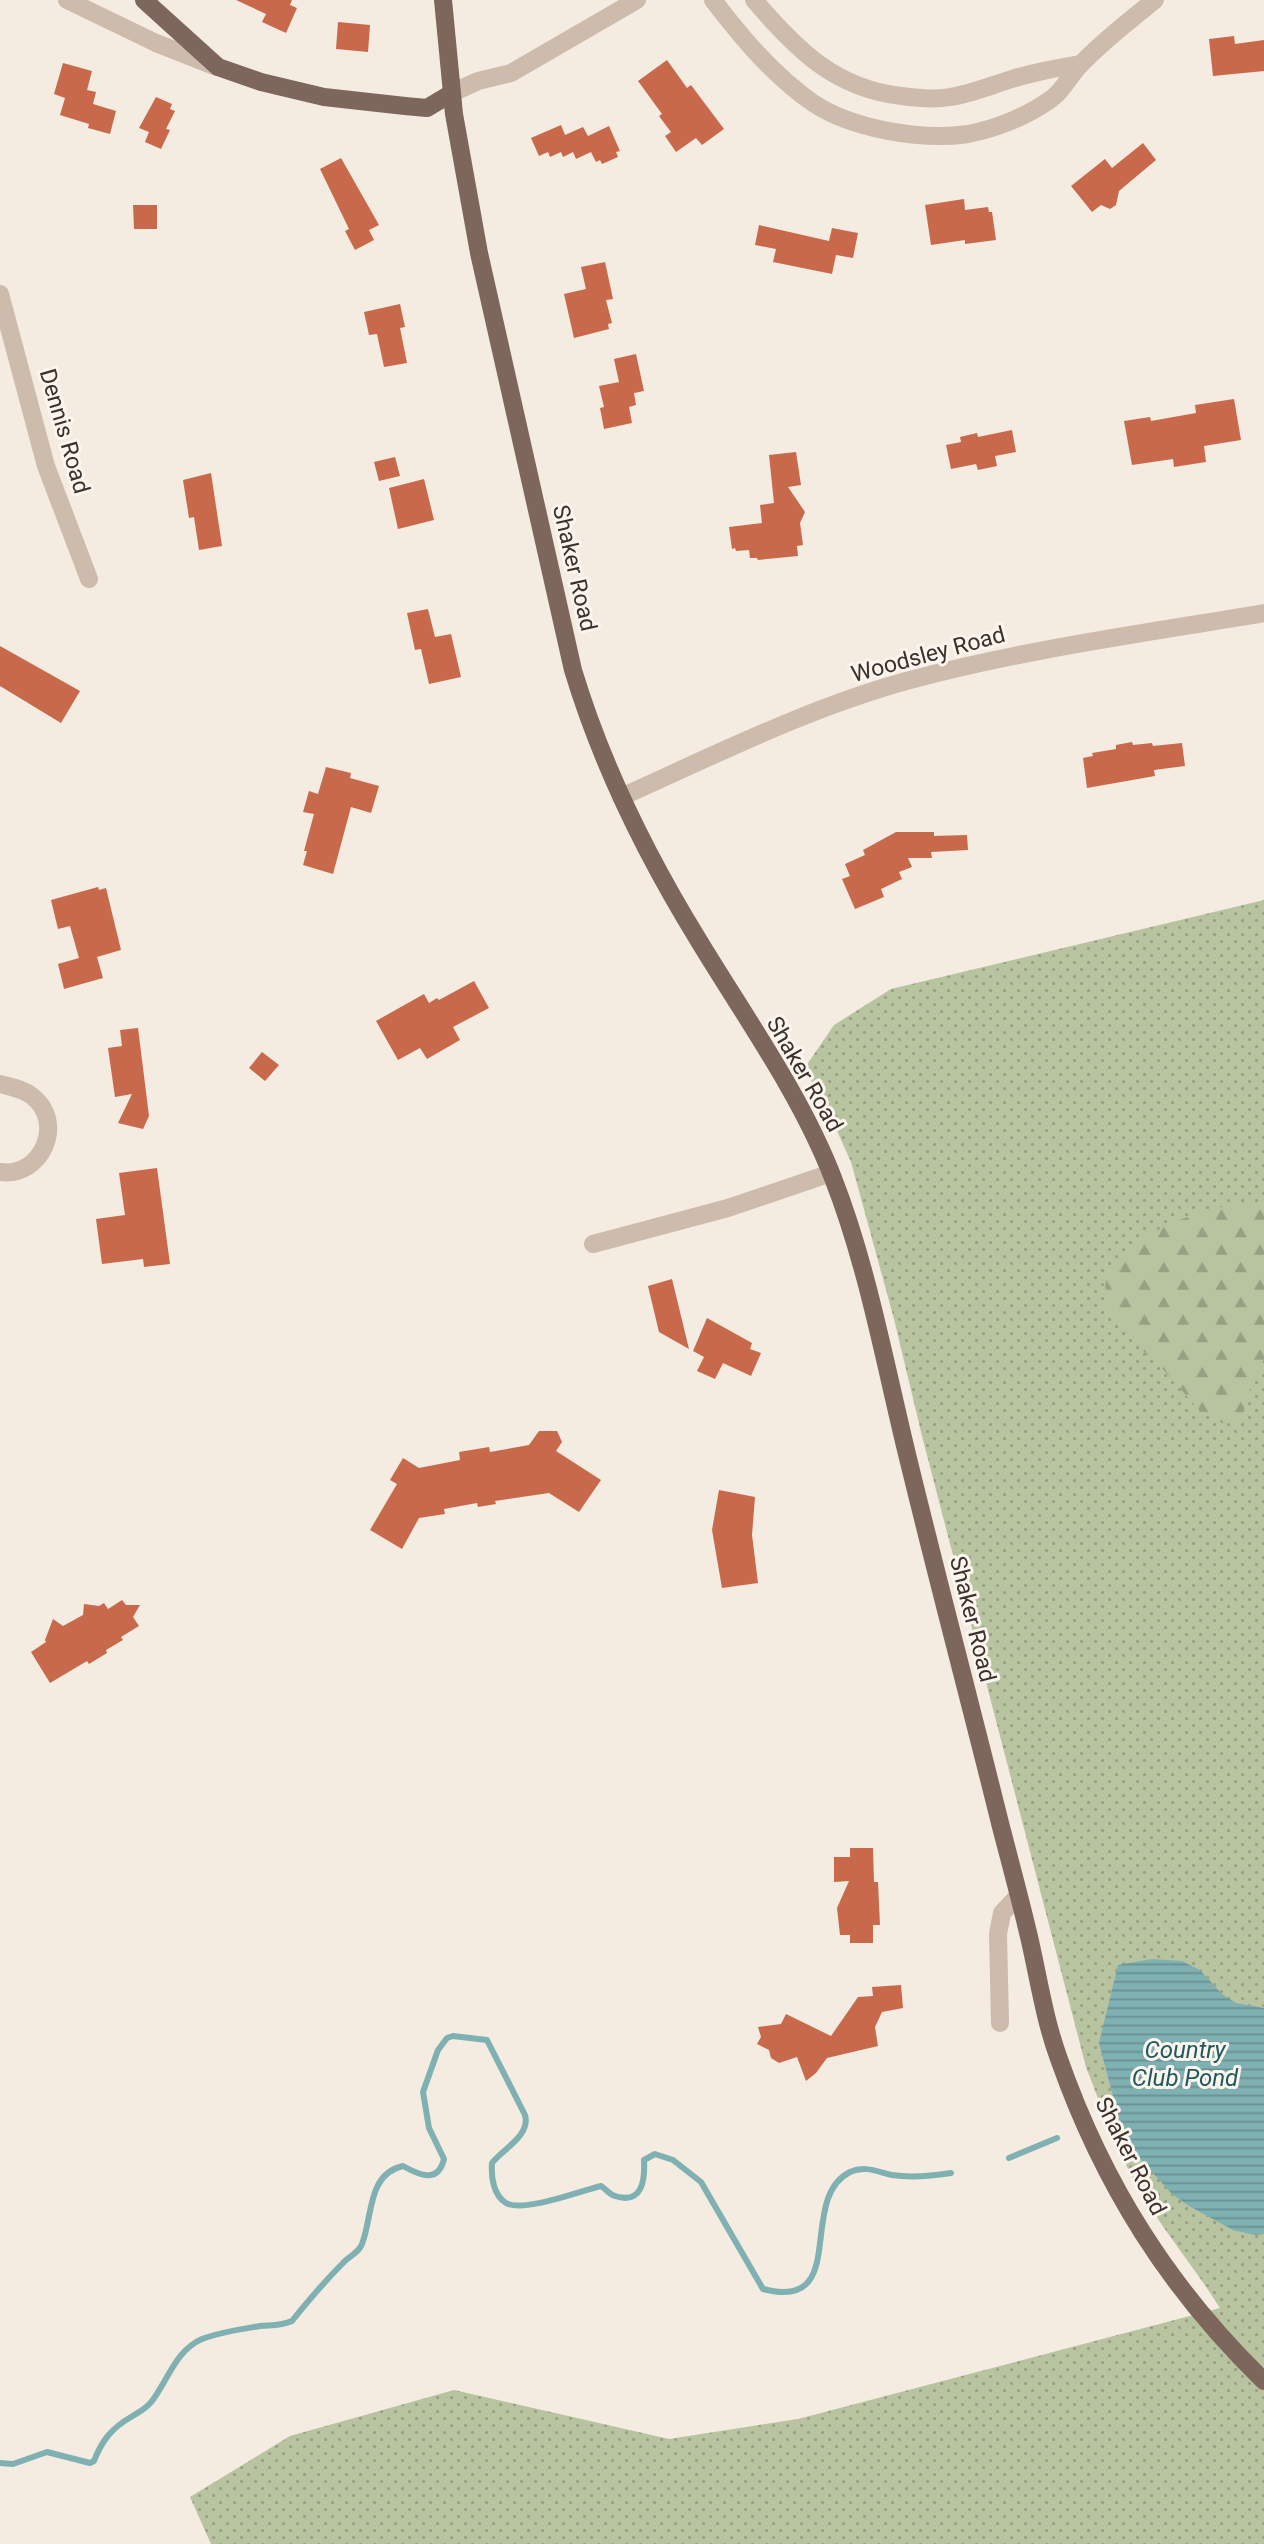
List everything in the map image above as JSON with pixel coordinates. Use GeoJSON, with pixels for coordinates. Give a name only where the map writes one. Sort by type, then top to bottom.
{"type":"FeatureCollection","features":[{"type":"Feature","properties":{"kind":"main road"},"geometry":{"type":"LineString","coordinates":[[144,0],[218,67],[303,93],[427,108],[452,93]]}},
{"type":"Feature","properties":{"kind":"main road","name":"Shaker Road"},"geometry":{"type":"LineString","coordinates":[[443,0],[452,93],[479,253],[573,670],[585,712],[632,823],[696,937],[790,1091],[831,1173],[870,1301],[1030,1941],[1040,1996],[1059,2058],[1106,2170],[1168,2274],[1218,2335],[1264,2381]]}},
{"type":"Feature","properties":{"kind":"street"},"geometry":{"type":"LineString","coordinates":[[67,0],[156,43],[218,67]]}},
{"type":"Feature","properties":{"kind":"street"},"geometry":{"type":"LineString","coordinates":[[452,93],[478,81],[511,74],[637,0]]}},
{"type":"Feature","properties":{"kind":"street"},"geometry":{"type":"LineString","coordinates":[[713,0],[762,60],[825,111],[878,128],[944,136],[984,130],[1049,100],[1063,90],[1080,64],[1155,0]]}},
{"type":"Feature","properties":{"kind":"street"},"geometry":{"type":"LineString","coordinates":[[754,0],[791,43],[819,65],[856,86],[880,93],[920,98],[951,97],[1016,78],[1080,64]]}},
{"type":"Feature","properties":{"kind":"street","name":"Dennis Road"},"geometry":{"type":"LineString","coordinates":[[0,294],[46,466],[89,579]]}},
{"type":"Feature","properties":{"kind":"street","name":"Woodsley Road"},"geometry":{"type":"LineString","coordinates":[[621,797],[799,719],[908,680],[989,660],[1264,613]]}},
{"type":"Feature","properties":{"kind":"street"},"geometry":{"type":"LineString","coordinates":[[0,1084],[30,1094],[49,1118],[43,1148],[31,1164],[15,1172],[0,1172]]}},
{"type":"Feature","properties":{"kind":"street"},"geometry":{"type":"LineString","coordinates":[[593,1244],[727,1208],[831,1173]]}},
{"type":"Feature","properties":{"kind":"street"},"geometry":{"type":"LineString","coordinates":[[1000,2023],[998,1934],[1002,1913],[1018,1896]]}},
{"type":"Feature","properties":{"kind":"green space"},"geometry":{"type":"Polygon","coordinates":[[[1264,900],[1264,2544],[211,2544],[190,2497],[290,2436],[454,2390],[669,2439],[798,2419],[1220,2308],[1134,2181],[1086,2067],[894,1319],[851,1162],[824,1102],[804,1069],[834,1025],[891,989],[1264,900]]]}},
{"type":"Feature","properties":{"kind":"green space"},"geometry":{"type":"Polygon","coordinates":[[[1254,1202],[1264,1205],[1264,1359],[1251,1386],[1241,1421],[1222,1423],[1198,1409],[1107,1313],[1106,1284],[1108,1275],[1118,1260],[1151,1234],[1193,1215],[1254,1202]]]}},
{"type":"Feature","properties":{"kind":"water","name":"Country Club Pond"},"geometry":{"type":"Polygon","coordinates":[[[1152,1959],[1182,1961],[1200,1970],[1222,1994],[1236,2003],[1264,2008],[1264,2234],[1255,2235],[1233,2230],[1172,2194],[1134,2152],[1120,2123],[1099,2043],[1118,1965],[1152,1959]]]}},
{"type":"Feature","properties":{"kind":"building"},"geometry":{"type":"Polygon","coordinates":[[[236,0],[292,0],[290,5],[297,8],[286,33],[262,22],[266,14],[236,0]]]}},
{"type":"Feature","properties":{"kind":"building"},"geometry":{"type":"Polygon","coordinates":[[[338,22],[370,25],[368,52],[336,49],[338,22]]]}},
{"type":"Feature","properties":{"kind":"building"},"geometry":{"type":"Polygon","coordinates":[[[1234,36],[1235,44],[1264,40],[1264,71],[1213,76],[1209,39],[1234,36]]]}},
{"type":"Feature","properties":{"kind":"building"},"geometry":{"type":"Polygon","coordinates":[[[667,60],[687,88],[691,85],[724,129],[702,145],[696,138],[676,152],[665,136],[671,132],[659,116],[662,114],[638,81],[667,60]]]}},
{"type":"Feature","properties":{"kind":"building"},"geometry":{"type":"Polygon","coordinates":[[[63,63],[92,71],[87,90],[96,92],[93,104],[116,111],[110,134],[88,128],[89,124],[60,115],[65,98],[54,94],[63,63]]]}},
{"type":"Feature","properties":{"kind":"building"},"geometry":{"type":"Polygon","coordinates":[[[156,97],[172,104],[170,109],[175,111],[166,129],[170,130],[161,149],[145,142],[149,132],[139,128],[156,97]]]}},
{"type":"Feature","properties":{"kind":"building"},"geometry":{"type":"Polygon","coordinates":[[[561,125],[565,135],[583,127],[588,136],[609,126],[620,151],[616,152],[618,157],[602,164],[600,160],[596,162],[591,152],[576,159],[573,152],[563,157],[561,152],[550,157],[548,152],[539,156],[531,138],[561,125]]]}},
{"type":"Feature","properties":{"kind":"building"},"geometry":{"type":"Polygon","coordinates":[[[1143,143],[1156,160],[1119,191],[1116,205],[1110,209],[1101,205],[1092,212],[1071,186],[1105,159],[1112,168],[1143,143]]]}},
{"type":"Feature","properties":{"kind":"building"},"geometry":{"type":"Polygon","coordinates":[[[341,158],[379,225],[369,230],[374,240],[355,250],[345,231],[349,229],[320,169],[341,158]]]}},
{"type":"Feature","properties":{"kind":"building"},"geometry":{"type":"Polygon","coordinates":[[[964,199],[965,210],[988,207],[989,212],[992,212],[996,240],[965,244],[965,240],[931,245],[925,205],[964,199]]]}},
{"type":"Feature","properties":{"kind":"building"},"geometry":{"type":"Polygon","coordinates":[[[133,205],[157,205],[157,229],[134,229],[133,205]]]}},
{"type":"Feature","properties":{"kind":"building"},"geometry":{"type":"Polygon","coordinates":[[[759,225],[829,241],[832,228],[858,233],[853,258],[836,255],[832,274],[773,262],[776,249],[755,245],[759,225]]]}},
{"type":"Feature","properties":{"kind":"building"},"geometry":{"type":"Polygon","coordinates":[[[605,262],[613,299],[606,300],[612,323],[608,324],[609,329],[574,338],[564,294],[586,289],[581,267],[605,262]]]}},
{"type":"Feature","properties":{"kind":"building"},"geometry":{"type":"Polygon","coordinates":[[[400,304],[405,327],[400,328],[407,363],[384,367],[377,334],[369,335],[364,312],[400,304]]]}},
{"type":"Feature","properties":{"kind":"building"},"geometry":{"type":"Polygon","coordinates":[[[636,354],[644,391],[634,393],[636,405],[629,407],[632,423],[604,429],[600,408],[604,407],[599,386],[619,382],[614,359],[636,354]]]}},
{"type":"Feature","properties":{"kind":"building"},"geometry":{"type":"Polygon","coordinates":[[[1234,399],[1241,440],[1204,446],[1206,462],[1174,467],[1173,459],[1132,465],[1124,421],[1150,417],[1151,421],[1196,413],[1195,405],[1234,399]]]}},
{"type":"Feature","properties":{"kind":"building"},"geometry":{"type":"Polygon","coordinates":[[[1012,430],[1016,452],[995,456],[997,466],[978,470],[976,464],[951,469],[946,445],[961,442],[960,437],[977,433],[978,437],[1012,430]]]}},
{"type":"Feature","properties":{"kind":"building"},"geometry":{"type":"Polygon","coordinates":[[[796,452],[801,485],[788,487],[805,512],[800,523],[803,545],[797,546],[798,556],[758,560],[750,558],[749,550],[732,549],[729,527],[762,523],[760,505],[774,503],[769,455],[796,452]]]}},
{"type":"Feature","properties":{"kind":"building"},"geometry":{"type":"Polygon","coordinates":[[[395,457],[400,476],[379,481],[374,462],[395,457]]]}},
{"type":"Feature","properties":{"kind":"building"},"geometry":{"type":"Polygon","coordinates":[[[211,473],[222,546],[199,550],[194,517],[189,518],[183,480],[211,473]]]}},
{"type":"Feature","properties":{"kind":"building"},"geometry":{"type":"Polygon","coordinates":[[[424,479],[434,520],[398,529],[389,488],[424,479]]]}},
{"type":"Feature","properties":{"kind":"building"},"geometry":{"type":"Polygon","coordinates":[[[428,609],[435,637],[451,634],[461,677],[429,684],[421,649],[415,650],[407,613],[428,609]]]}},
{"type":"Feature","properties":{"kind":"building"},"geometry":{"type":"Polygon","coordinates":[[[0,646],[80,691],[61,723],[0,686],[0,646]]]}},
{"type":"Feature","properties":{"kind":"building"},"geometry":{"type":"Polygon","coordinates":[[[1132,742],[1133,745],[1152,743],[1153,746],[1182,743],[1185,766],[1154,770],[1155,776],[1087,788],[1083,758],[1093,756],[1092,753],[1116,749],[1116,745],[1132,742]]]}},
{"type":"Feature","properties":{"kind":"building"},"geometry":{"type":"Polygon","coordinates":[[[326,767],[351,773],[350,778],[379,786],[371,813],[351,807],[333,874],[303,865],[314,814],[303,812],[309,791],[318,794],[326,767]]]}},
{"type":"Feature","properties":{"kind":"building"},"geometry":{"type":"Polygon","coordinates":[[[896,832],[934,832],[934,836],[967,835],[968,850],[931,852],[932,858],[908,858],[912,867],[899,872],[902,879],[881,889],[884,897],[855,909],[842,879],[850,876],[845,864],[865,855],[863,850],[896,832]]]}},
{"type":"Feature","properties":{"kind":"building"},"geometry":{"type":"Polygon","coordinates":[[[98,887],[99,890],[106,888],[121,950],[97,957],[103,978],[64,989],[58,964],[79,958],[70,926],[58,929],[51,900],[98,887]]]}},
{"type":"Feature","properties":{"kind":"building"},"geometry":{"type":"Polygon","coordinates":[[[474,981],[489,1008],[453,1027],[460,1040],[427,1059],[420,1048],[398,1060],[376,1021],[424,994],[429,1003],[474,981]]]}},
{"type":"Feature","properties":{"kind":"building"},"geometry":{"type":"Polygon","coordinates":[[[138,1028],[149,1116],[143,1129],[118,1123],[132,1094],[115,1097],[108,1048],[122,1046],[120,1030],[138,1028]]]}},
{"type":"Feature","properties":{"kind":"building"},"geometry":{"type":"Polygon","coordinates":[[[262,1052],[279,1065],[265,1081],[249,1068],[262,1052]]]}},
{"type":"Feature","properties":{"kind":"building"},"geometry":{"type":"Polygon","coordinates":[[[157,1168],[170,1264],[144,1267],[143,1259],[102,1264],[96,1219],[125,1215],[119,1173],[157,1168]]]}},
{"type":"Feature","properties":{"kind":"building"},"geometry":{"type":"Polygon","coordinates":[[[672,1279],[689,1349],[659,1332],[648,1286],[672,1279]]]}},
{"type":"Feature","properties":{"kind":"building"},"geometry":{"type":"Polygon","coordinates":[[[707,1318],[752,1343],[750,1349],[761,1353],[751,1376],[723,1363],[715,1379],[697,1371],[704,1357],[693,1351],[707,1318]]]}},
{"type":"Feature","properties":{"kind":"building"},"geometry":{"type":"Polygon","coordinates":[[[539,1431],[557,1431],[562,1442],[556,1451],[601,1480],[579,1512],[549,1493],[495,1501],[496,1504],[478,1507],[477,1503],[444,1509],[445,1514],[419,1518],[402,1549],[370,1530],[397,1484],[390,1480],[403,1458],[419,1468],[460,1460],[459,1452],[489,1447],[490,1452],[529,1445],[539,1431]]]}},
{"type":"Feature","properties":{"kind":"building"},"geometry":{"type":"Polygon","coordinates":[[[719,1490],[755,1497],[752,1535],[758,1583],[722,1588],[712,1530],[719,1490]]]}},
{"type":"Feature","properties":{"kind":"building"},"geometry":{"type":"Polygon","coordinates":[[[122,1600],[126,1605],[140,1605],[133,1617],[139,1626],[121,1637],[123,1640],[106,1650],[107,1653],[89,1664],[87,1661],[50,1683],[31,1652],[46,1642],[53,1619],[63,1626],[83,1615],[84,1604],[99,1606],[104,1603],[108,1609],[122,1600]]]}},
{"type":"Feature","properties":{"kind":"building"},"geometry":{"type":"Polygon","coordinates":[[[850,1848],[873,1848],[880,1925],[873,1925],[873,1943],[850,1943],[850,1935],[840,1935],[837,1908],[849,1881],[834,1882],[834,1857],[850,1857],[850,1848]]]}},
{"type":"Feature","properties":{"kind":"building"},"geometry":{"type":"Polygon","coordinates":[[[901,1985],[903,2008],[882,2012],[875,2027],[878,2046],[827,2058],[806,2081],[797,2057],[779,2063],[771,2058],[769,2050],[757,2044],[761,2037],[758,2027],[781,2024],[786,2014],[831,2036],[858,1997],[873,1996],[872,1987],[901,1985]]]}},
{"type":"Feature","properties":{"kind":"waterway"},"geometry":{"type":"LineString","coordinates":[[0,2463],[13,2464],[47,2452],[90,2463],[94,2461],[100,2447],[113,2430],[150,2404],[173,2366],[193,2344],[224,2333],[292,2321],[330,2277],[361,2247],[373,2198],[383,2178],[391,2170],[403,2166],[427,2175],[433,2175],[441,2167],[444,2159],[429,2128],[423,2092],[438,2050],[447,2038],[453,2036],[487,2040],[525,2115],[526,2122],[520,2135],[492,2163],[494,2185],[502,2200],[514,2205],[525,2205],[601,2186],[613,2195],[631,2197],[637,2194],[643,2182],[644,2160],[655,2154],[673,2160],[701,2182],[763,2289],[790,2292],[806,2284],[815,2269],[826,2205],[834,2186],[850,2172],[866,2169],[892,2175],[914,2176],[951,2173]]}},
{"type":"Feature","properties":{"kind":"waterway"},"geometry":{"type":"LineString","coordinates":[[1009,2158],[1057,2138]]}}]}
